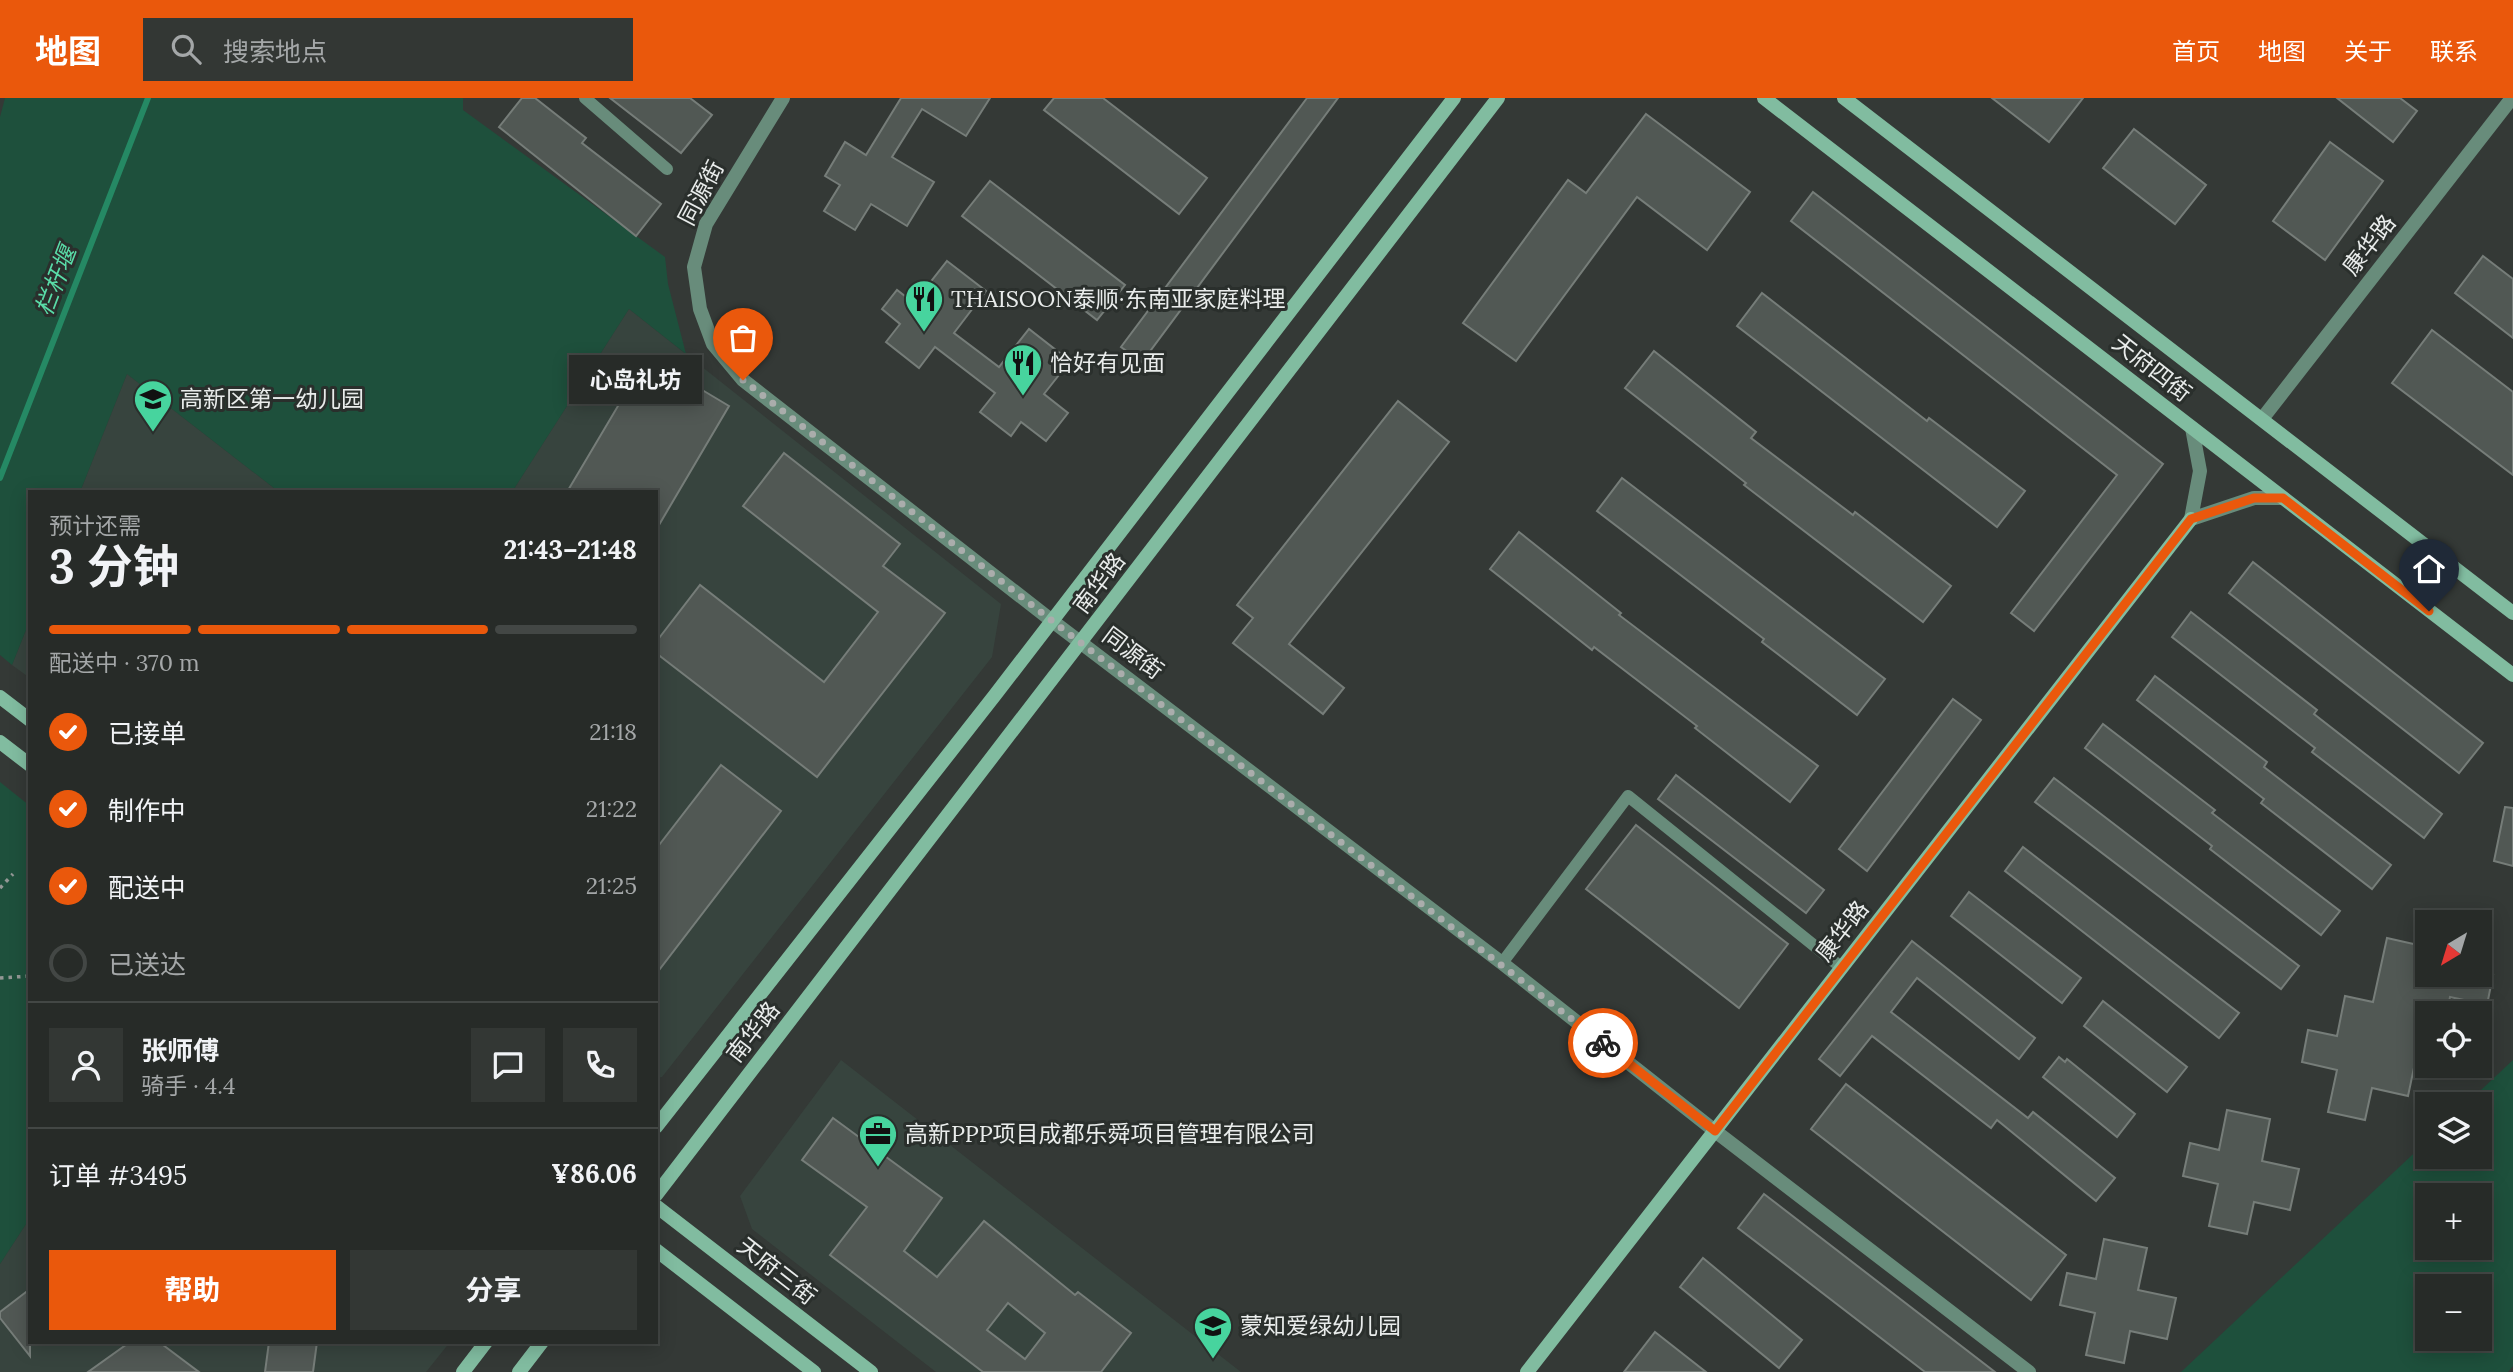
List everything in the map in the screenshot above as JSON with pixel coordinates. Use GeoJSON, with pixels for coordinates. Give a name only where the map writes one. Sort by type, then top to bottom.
{"type":"FeatureCollection","features":[{"type":"Feature","properties":{"kind":"main road","name":"南华路"},"geometry":{"type":"LineString","coordinates":[[658,1123],[1454,98]]}},
{"type":"Feature","properties":{"kind":"main road","name":"南华路"},"geometry":{"type":"LineString","coordinates":[[658,1192],[1499,98]]}},
{"type":"Feature","properties":{"kind":"main road","name":"天府四街"},"geometry":{"type":"LineString","coordinates":[[1764,98],[2513,675]]}},
{"type":"Feature","properties":{"kind":"main road","name":"天府四街"},"geometry":{"type":"LineString","coordinates":[[1844,98],[2513,613]]}},
{"type":"Feature","properties":{"kind":"main road","name":"康华路"},"geometry":{"type":"LineString","coordinates":[[1527,1372],[2191,519]]}},
{"type":"Feature","properties":{"kind":"main road"},"geometry":{"type":"LineString","coordinates":[[0,697],[28,718]]}},
{"type":"Feature","properties":{"kind":"main road"},"geometry":{"type":"LineString","coordinates":[[0,742],[28,763]]}},
{"type":"Feature","properties":{"kind":"main road","name":"天府三街"},"geometry":{"type":"LineString","coordinates":[[658,1208],[871,1372]]}},
{"type":"Feature","properties":{"kind":"main road"},"geometry":{"type":"LineString","coordinates":[[658,1252],[814,1372]]}},
{"type":"Feature","properties":{"kind":"main road"},"geometry":{"type":"LineString","coordinates":[[463,1372],[484,1344]]}},
{"type":"Feature","properties":{"kind":"main road"},"geometry":{"type":"LineString","coordinates":[[519,1372],[540,1344]]}},
{"type":"Feature","properties":{"kind":"street","name":"同源街"},"geometry":{"type":"LineString","coordinates":[[783,98],[706,224],[694,267],[700,309],[713,344],[743,380],[2029,1372]]}},
{"type":"Feature","properties":{"kind":"street","name":"康华路"},"geometry":{"type":"LineString","coordinates":[[2262,419],[2512,98]]}},
{"type":"Feature","properties":{"kind":"street"},"geometry":{"type":"LineString","coordinates":[[2192,428],[2200,471],[2191,519],[2254,498],[2283,498]]}},
{"type":"Feature","properties":{"kind":"lane"},"geometry":{"type":"LineString","coordinates":[[585,98],[667,169]]}},
{"type":"Feature","properties":{"kind":"lane"},"geometry":{"type":"LineString","coordinates":[[1502,963],[1628,796],[1842,968]]}},
{"type":"Feature","properties":{"kind":"path"},"geometry":{"type":"LineString","coordinates":[[0,888],[13,874]]}},
{"type":"Feature","properties":{"kind":"path"},"geometry":{"type":"LineString","coordinates":[[0,978],[28,976]]}},
{"type":"Feature","properties":{"kind":"shaded area"},"geometry":{"type":"Polygon","coordinates":[[[629,309],[1001,604],[992,657],[662,1077],[658,1078],[658,490],[513,490],[629,309]]]}},
{"type":"Feature","properties":{"kind":"shaded area","name":"高新区第一幼儿园"},"geometry":{"type":"Polygon","coordinates":[[[127,374],[276,490],[81,490],[127,374]]]}},
{"type":"Feature","properties":{"kind":"shaded area"},"geometry":{"type":"Polygon","coordinates":[[[28,625],[28,677],[12,665],[28,625]]]}},
{"type":"Feature","properties":{"kind":"shaded area"},"geometry":{"type":"Polygon","coordinates":[[[841,1060],[1241,1372],[936,1372],[752,1229],[740,1196],[841,1060]]]}},
{"type":"Feature","properties":{"kind":"shaded area"},"geometry":{"type":"Polygon","coordinates":[[[28,1221],[28,1344],[448,1344],[426,1372],[0,1372],[0,1264],[28,1221]]]}},
{"type":"Feature","properties":{"kind":"green space"},"geometry":{"type":"Polygon","coordinates":[[[5,98],[463,98],[463,110],[665,257],[668,284],[686,354],[629,309],[513,490],[276,490],[127,374],[81,490],[28,490],[28,625],[12,665],[0,655],[0,117],[5,98]]]}},
{"type":"Feature","properties":{"kind":"green space"},"geometry":{"type":"Polygon","coordinates":[[[0,782],[28,804],[28,1221],[0,1264],[0,782]]]}},
{"type":"Feature","properties":{"kind":"green space"},"geometry":{"type":"Polygon","coordinates":[[[2513,1060],[2513,1366],[2508,1372],[2181,1372],[2415,1152],[2415,1169],[2492,1169],[2492,1092],[2479,1092],[2513,1060]]]}},
{"type":"Feature","properties":{"kind":"building"},"geometry":{"type":"Polygon","coordinates":[[[522,98],[535,98],[586,138],[582,143],[661,204],[636,236],[499,127],[522,98]]]}},
{"type":"Feature","properties":{"kind":"building"},"geometry":{"type":"Polygon","coordinates":[[[610,98],[690,98],[712,115],[681,153],[610,98]]]}},
{"type":"Feature","properties":{"kind":"building"},"geometry":{"type":"Polygon","coordinates":[[[901,98],[990,98],[966,136],[922,109],[892,157],[934,182],[907,226],[871,204],[855,230],[824,211],[840,185],[825,176],[845,142],[866,155],[901,98]]]}},
{"type":"Feature","properties":{"kind":"building"},"geometry":{"type":"Polygon","coordinates":[[[1054,98],[1103,98],[1207,178],[1179,214],[1044,110],[1054,98]]]}},
{"type":"Feature","properties":{"kind":"building"},"geometry":{"type":"Polygon","coordinates":[[[1307,98],[1338,98],[1142,362],[1121,347],[1307,98]]]}},
{"type":"Feature","properties":{"kind":"building"},"geometry":{"type":"Polygon","coordinates":[[[1992,98],[2083,98],[2049,142],[1992,98]]]}},
{"type":"Feature","properties":{"kind":"building"},"geometry":{"type":"Polygon","coordinates":[[[2337,98],[2400,98],[2417,111],[2393,142],[2337,98]]]}},
{"type":"Feature","properties":{"kind":"building"},"geometry":{"type":"Polygon","coordinates":[[[1646,114],[1750,192],[1707,250],[1637,197],[1516,361],[1463,323],[1568,180],[1586,193],[1646,114]]]}},
{"type":"Feature","properties":{"kind":"building"},"geometry":{"type":"Polygon","coordinates":[[[2134,129],[2206,185],[2175,224],[2103,168],[2134,129]]]}},
{"type":"Feature","properties":{"kind":"building"},"geometry":{"type":"Polygon","coordinates":[[[2330,142],[2383,181],[2325,260],[2273,221],[2330,142]]]}},
{"type":"Feature","properties":{"kind":"building"},"geometry":{"type":"Polygon","coordinates":[[[990,181],[1125,285],[1097,320],[962,216],[990,181]]]}},
{"type":"Feature","properties":{"kind":"building"},"geometry":{"type":"Polygon","coordinates":[[[1813,192],[2163,464],[2034,631],[2011,613],[2117,475],[1791,221],[1813,192]]]}},
{"type":"Feature","properties":{"kind":"building"},"geometry":{"type":"Polygon","coordinates":[[[2483,256],[2513,279],[2513,338],[2455,293],[2483,256]]]}},
{"type":"Feature","properties":{"kind":"building"},"geometry":{"type":"Polygon","coordinates":[[[947,261],[986,291],[954,333],[999,367],[1029,329],[1070,361],[1044,394],[1068,413],[1046,441],[1021,422],[1011,436],[980,412],[995,393],[935,347],[919,368],[886,342],[900,324],[882,309],[897,290],[914,303],[947,261]]]}},
{"type":"Feature","properties":{"kind":"building"},"geometry":{"type":"Polygon","coordinates":[[[1762,293],[1927,421],[1929,418],[2025,491],[1997,527],[1737,326],[1762,293]]]}},
{"type":"Feature","properties":{"kind":"building"},"geometry":{"type":"Polygon","coordinates":[[[2432,330],[2513,392],[2513,475],[2392,383],[2432,330]]]}},
{"type":"Feature","properties":{"kind":"building"},"geometry":{"type":"Polygon","coordinates":[[[1654,351],[1756,432],[1751,438],[1853,515],[1855,512],[1951,586],[1923,622],[1744,485],[1746,483],[1625,388],[1654,351]]]}},
{"type":"Feature","properties":{"kind":"building"},"geometry":{"type":"Polygon","coordinates":[[[647,357],[729,406],[658,527],[658,490],[568,490],[647,357]]]}},
{"type":"Feature","properties":{"kind":"building"},"geometry":{"type":"Polygon","coordinates":[[[1398,401],[1449,442],[1289,644],[1344,688],[1323,714],[1233,643],[1253,618],[1237,605],[1398,401]]]}},
{"type":"Feature","properties":{"kind":"building"},"geometry":{"type":"Polygon","coordinates":[[[784,453],[900,544],[883,566],[945,613],[817,777],[658,655],[658,639],[700,585],[824,682],[878,612],[743,506],[784,453]]]}},
{"type":"Feature","properties":{"kind":"building"},"geometry":{"type":"Polygon","coordinates":[[[1622,478],[1885,679],[1857,715],[1762,642],[1764,639],[1597,511],[1622,478]]]}},
{"type":"Feature","properties":{"kind":"building"},"geometry":{"type":"Polygon","coordinates":[[[1519,532],[1621,613],[1619,615],[1818,766],[1790,802],[1695,728],[1697,726],[1594,647],[1592,650],[1490,569],[1519,532]]]}},
{"type":"Feature","properties":{"kind":"building"},"geometry":{"type":"Polygon","coordinates":[[[2253,562],[2483,743],[2459,773],[2229,593],[2253,562]]]}},
{"type":"Feature","properties":{"kind":"building"},"geometry":{"type":"Polygon","coordinates":[[[2191,612],[2317,710],[2314,714],[2442,814],[2424,838],[2312,752],[2315,748],[2172,637],[2191,612]]]}},
{"type":"Feature","properties":{"kind":"building"},"geometry":{"type":"Polygon","coordinates":[[[2155,676],[2267,762],[2264,767],[2391,865],[2372,889],[2261,803],[2264,799],[2137,700],[2155,676]]]}},
{"type":"Feature","properties":{"kind":"building"},"geometry":{"type":"Polygon","coordinates":[[[1953,699],[1981,720],[1867,871],[1839,849],[1953,699]]]}},
{"type":"Feature","properties":{"kind":"building"},"geometry":{"type":"Polygon","coordinates":[[[2103,724],[2215,810],[2212,813],[2340,911],[2321,935],[2085,748],[2103,724]]]}},
{"type":"Feature","properties":{"kind":"building"},"geometry":{"type":"Polygon","coordinates":[[[721,765],[781,811],[658,971],[658,846],[721,765]]]}},
{"type":"Feature","properties":{"kind":"building"},"geometry":{"type":"Polygon","coordinates":[[[1676,775],[1824,890],[1806,913],[1658,799],[1676,775]]]}},
{"type":"Feature","properties":{"kind":"building"},"geometry":{"type":"Polygon","coordinates":[[[2054,778],[2299,966],[2281,989],[2035,802],[2054,778]]]}},
{"type":"Feature","properties":{"kind":"building"},"geometry":{"type":"Polygon","coordinates":[[[2505,807],[2513,808],[2513,866],[2494,861],[2505,807]]]}},
{"type":"Feature","properties":{"kind":"building"},"geometry":{"type":"Polygon","coordinates":[[[1636,825],[1788,944],[1739,1008],[1586,889],[1636,825]]]}},
{"type":"Feature","properties":{"kind":"building"},"geometry":{"type":"Polygon","coordinates":[[[2023,847],[2239,1013],[2219,1038],[2005,871],[2023,847]]]}},
{"type":"Feature","properties":{"kind":"building"},"geometry":{"type":"Polygon","coordinates":[[[1969,892],[2081,978],[2062,1003],[1951,916],[1969,892]]]}},
{"type":"Feature","properties":{"kind":"building"},"geometry":{"type":"Polygon","coordinates":[[[2387,938],[2415,944],[2415,987],[2491,987],[2488,1001],[2450,997],[2449,1001],[2415,1001],[2415,1063],[2408,1096],[2372,1088],[2365,1120],[2328,1112],[2337,1070],[2302,1062],[2308,1030],[2337,1036],[2345,996],[2373,1002],[2387,938]]]}},
{"type":"Feature","properties":{"kind":"building"},"geometry":{"type":"Polygon","coordinates":[[[1912,941],[2035,1038],[2019,1059],[1917,978],[1891,1012],[2028,1118],[2033,1112],[2115,1178],[2096,1201],[1997,1120],[1991,1128],[1872,1036],[1840,1076],[1819,1059],[1912,941]]]}},
{"type":"Feature","properties":{"kind":"building"},"geometry":{"type":"Polygon","coordinates":[[[2103,1001],[2187,1067],[2167,1092],[2084,1026],[2103,1001]]]}},
{"type":"Feature","properties":{"kind":"building"},"geometry":{"type":"Polygon","coordinates":[[[2059,1057],[2065,1062],[2067,1059],[2135,1114],[2117,1137],[2043,1077],[2059,1057]]]}},
{"type":"Feature","properties":{"kind":"building"},"geometry":{"type":"Polygon","coordinates":[[[1846,1084],[2066,1255],[2031,1300],[1811,1129],[1846,1084]]]}},
{"type":"Feature","properties":{"kind":"building"},"geometry":{"type":"Polygon","coordinates":[[[2227,1110],[2270,1119],[2262,1161],[2299,1169],[2290,1210],[2254,1202],[2247,1234],[2209,1226],[2218,1184],[2183,1176],[2190,1143],[2219,1150],[2227,1110]]]}},
{"type":"Feature","properties":{"kind":"building"},"geometry":{"type":"Polygon","coordinates":[[[833,1118],[942,1198],[904,1251],[937,1277],[984,1221],[1075,1295],[1078,1292],[1131,1333],[1101,1372],[983,1372],[830,1255],[867,1207],[802,1160],[833,1118]],[[1008,1303],[987,1330],[1025,1359],[1045,1333],[1008,1303]]]}},
{"type":"Feature","properties":{"kind":"building"},"geometry":{"type":"Polygon","coordinates":[[[1764,1194],[1995,1372],[1925,1372],[1738,1228],[1764,1194]]]}},
{"type":"Feature","properties":{"kind":"building"},"geometry":{"type":"Polygon","coordinates":[[[2104,1239],[2147,1248],[2138,1290],[2176,1298],[2167,1339],[2130,1331],[2124,1363],[2086,1355],[2095,1313],[2060,1305],[2067,1273],[2096,1279],[2104,1239]]]}},
{"type":"Feature","properties":{"kind":"building"},"geometry":{"type":"Polygon","coordinates":[[[1703,1258],[1802,1340],[1779,1368],[1680,1287],[1703,1258]]]}},
{"type":"Feature","properties":{"kind":"building"},"geometry":{"type":"Polygon","coordinates":[[[28,1291],[30,1356],[0,1318],[0,1312],[28,1291]]]}},
{"type":"Feature","properties":{"kind":"building"},"geometry":{"type":"Polygon","coordinates":[[[1655,1332],[1706,1372],[1624,1372],[1655,1332]]]}},
{"type":"Feature","properties":{"kind":"building"},"geometry":{"type":"Polygon","coordinates":[[[127,1344],[162,1344],[199,1372],[88,1372],[127,1344]]]}},
{"type":"Feature","properties":{"kind":"building"},"geometry":{"type":"Polygon","coordinates":[[[269,1344],[317,1344],[313,1372],[265,1372],[269,1344]]]}},
{"type":"Feature","properties":{"kind":"waterway","name":"栏杆堰"},"geometry":{"type":"LineString","coordinates":[[0,478],[148,98]]}},
{"type":"Feature","properties":{"kind":"way so far"},"geometry":{"type":"LineString","coordinates":[[743,380],[1603,1043]]}},
{"type":"Feature","properties":{"kind":"place","name":"THAISOON泰顺·东南亚家庭料理"},"geometry":{"type":"Point","coordinates":[924,333]}},
{"type":"Feature","properties":{"kind":"place","name":"心岛礼坊"},"geometry":{"type":"Point","coordinates":[743,380]}},
{"type":"Feature","properties":{"kind":"place","name":"恰好有见面"},"geometry":{"type":"Point","coordinates":[1023,397]}},
{"type":"Feature","properties":{"kind":"place","name":"高新区第一幼儿园"},"geometry":{"type":"Point","coordinates":[153,433]}},
{"type":"Feature","properties":{"kind":"place","name":"高新PPP项目成都乐舜项目管理有限公司"},"geometry":{"type":"Point","coordinates":[878,1168]}},
{"type":"Feature","properties":{"kind":"place","name":"蒙知爱绿幼儿园"},"geometry":{"type":"Point","coordinates":[1213,1360]}},
{"type":"Feature","properties":{"kind":"route"},"geometry":{"type":"LineString","coordinates":[[1603,1043],[1715,1131],[2191,519],[2254,498],[2283,498],[2429,611]]}}]}
